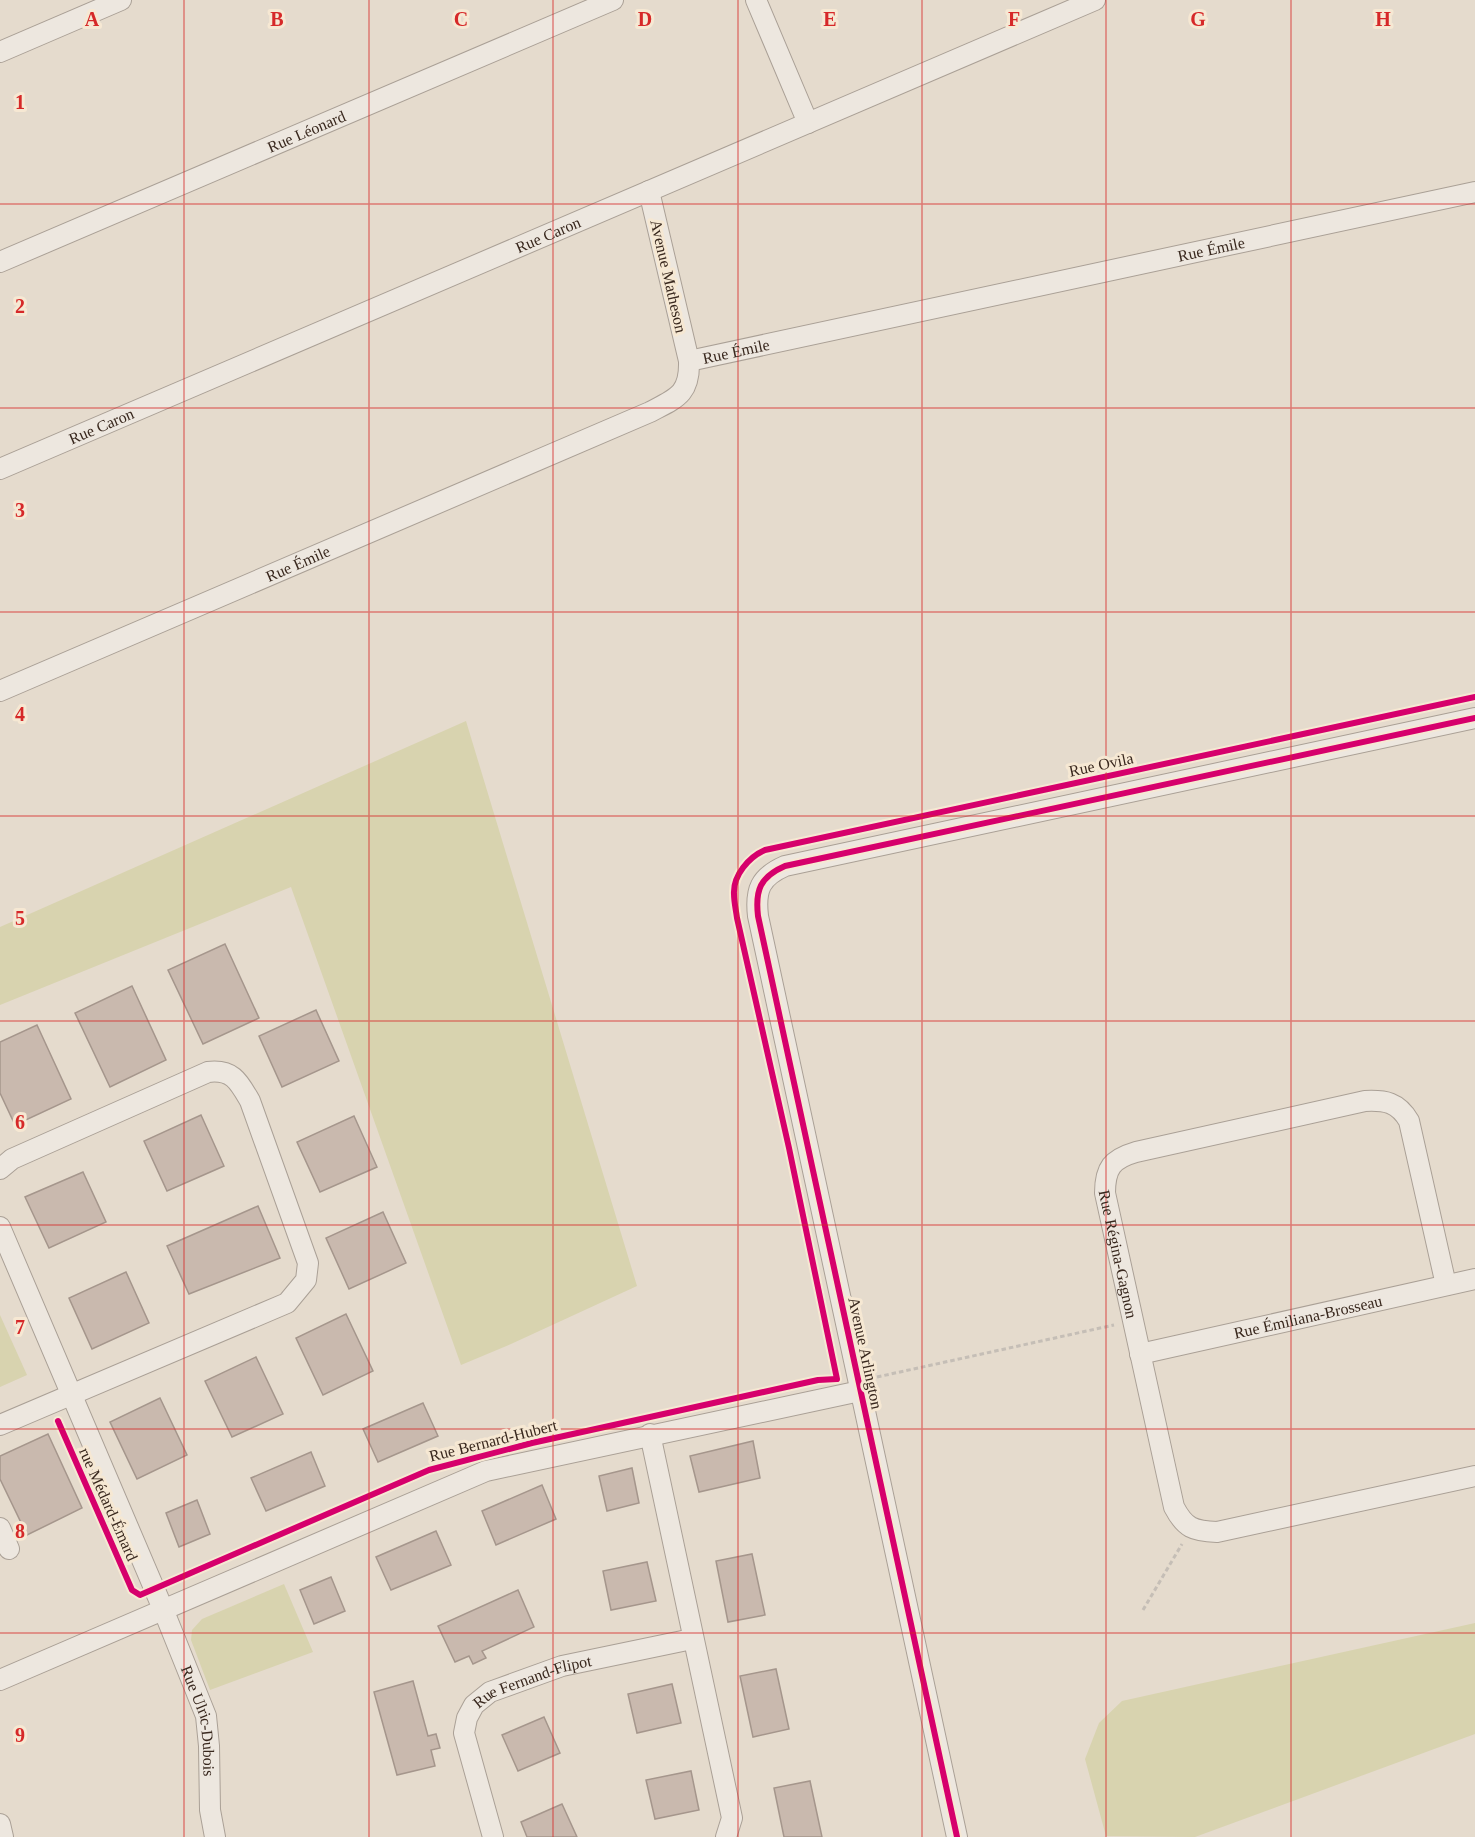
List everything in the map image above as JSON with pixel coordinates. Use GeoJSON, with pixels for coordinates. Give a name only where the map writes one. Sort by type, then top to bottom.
{"type":"FeatureCollection","features":[{"type":"Feature","properties":{"kind":"street"},"geometry":{"type":"LineString","coordinates":[[0,52],[122,0]]}},
{"type":"Feature","properties":{"kind":"street","name":"Rue Léonard"},"geometry":{"type":"LineString","coordinates":[[0,262],[613,0]]}},
{"type":"Feature","properties":{"kind":"street"},"geometry":{"type":"LineString","coordinates":[[756,0],[808,123]]}},
{"type":"Feature","properties":{"kind":"street","name":"Rue Caron"},"geometry":{"type":"LineString","coordinates":[[0,469],[1095,0]]}},
{"type":"Feature","properties":{"kind":"street","name":"Avenue Matheson"},"geometry":{"type":"LineString","coordinates":[[649,191],[689,361]]}},
{"type":"Feature","properties":{"kind":"street","name":"Rue Émile"},"geometry":{"type":"LineString","coordinates":[[0,691],[650,412],[681,393],[689,379],[689,361],[1475,192]]}},
{"type":"Feature","properties":{"kind":"street","name":"Rue Ovila"},"geometry":{"type":"LineString","coordinates":[[766,877],[774,871],[798,863],[1475,718]]}},
{"type":"Feature","properties":{"kind":"street","name":"Avenue Arlington"},"geometry":{"type":"LineString","coordinates":[[766,877],[758,890],[756,901],[758,916],[867,1384],[957,1837]]}},
{"type":"Feature","properties":{"kind":"street"},"geometry":{"type":"LineString","coordinates":[[0,1170],[12,1159],[208,1072],[220,1071],[237,1079],[250,1101],[308,1263],[306,1280],[287,1303],[0,1425]]}},
{"type":"Feature","properties":{"kind":"street","name":"Rue Régina-Gagnon"},"geometry":{"type":"LineString","coordinates":[[1446,1285],[1409,1121],[1404,1111],[1393,1103],[1379,1100],[1365,1101],[1136,1152],[1122,1156],[1110,1166],[1105,1178],[1105,1193],[1174,1507],[1180,1519],[1191,1528],[1202,1532],[1217,1532],[1475,1476]]}},
{"type":"Feature","properties":{"kind":"street","name":"rue Médard-Émard"},"geometry":{"type":"LineString","coordinates":[[0,1227],[163,1610]]}},
{"type":"Feature","properties":{"kind":"street","name":"Rue Émiliana-Brosseau"},"geometry":{"type":"LineString","coordinates":[[1140,1354],[1475,1279]]}},
{"type":"Feature","properties":{"kind":"street","name":"Rue Bernard-Hubert"},"geometry":{"type":"LineString","coordinates":[[0,1680],[486,1471],[867,1384]]}},
{"type":"Feature","properties":{"kind":"street"},"geometry":{"type":"LineString","coordinates":[[650,1434],[732,1818],[726,1837]]}},
{"type":"Feature","properties":{"kind":"street"},"geometry":{"type":"LineString","coordinates":[[0,1528],[9,1549]]}},
{"type":"Feature","properties":{"kind":"street","name":"Rue Ulric-Dubois"},"geometry":{"type":"LineString","coordinates":[[163,1610],[206,1716],[210,1810],[215,1837]]}},
{"type":"Feature","properties":{"kind":"street","name":"Rue Fernand-Flipot"},"geometry":{"type":"LineString","coordinates":[[493,1837],[464,1732],[467,1718],[477,1702],[490,1692],[562,1666],[692,1639]]}},
{"type":"Feature","properties":{"kind":"street"},"geometry":{"type":"LineString","coordinates":[[0,1824],[3,1837]]}},
{"type":"Feature","properties":{"kind":"path"},"geometry":{"type":"LineString","coordinates":[[867,1384],[1119,1324]]}},
{"type":"Feature","properties":{"kind":"path"},"geometry":{"type":"LineString","coordinates":[[1143,1610],[1184,1540]]}},
{"type":"Feature","properties":{"kind":"shaded area"},"geometry":{"type":"Polygon","coordinates":[[[466,721],[637,1286],[461,1365],[291,887],[0,1005],[0,927],[466,721]]]}},
{"type":"Feature","properties":{"kind":"shaded area"},"geometry":{"type":"Polygon","coordinates":[[[0,1315],[27,1375],[0,1387],[0,1315]]]}},
{"type":"Feature","properties":{"kind":"shaded area"},"geometry":{"type":"Polygon","coordinates":[[[284,1584],[313,1652],[210,1690],[191,1640],[192,1630],[202,1619],[284,1584]]]}},
{"type":"Feature","properties":{"kind":"shaded area"},"geometry":{"type":"Polygon","coordinates":[[[1475,1623],[1475,1734],[1195,1837],[1106,1836],[1085,1759],[1099,1723],[1122,1701],[1475,1623]]]}},
{"type":"Feature","properties":{"kind":"building"},"geometry":{"type":"Polygon","coordinates":[[[225,944],[259,1018],[203,1044],[168,970],[225,944]]]}},
{"type":"Feature","properties":{"kind":"building"},"geometry":{"type":"Polygon","coordinates":[[[132,986],[166,1060],[110,1087],[75,1013],[132,986]]]}},
{"type":"Feature","properties":{"kind":"building"},"geometry":{"type":"Polygon","coordinates":[[[316,1010],[339,1061],[282,1087],[259,1036],[316,1010]]]}},
{"type":"Feature","properties":{"kind":"building"},"geometry":{"type":"Polygon","coordinates":[[[37,1025],[71,1099],[15,1125],[0,1093],[0,1042],[37,1025]]]}},
{"type":"Feature","properties":{"kind":"building"},"geometry":{"type":"Polygon","coordinates":[[[201,1115],[224,1166],[167,1191],[144,1141],[201,1115]]]}},
{"type":"Feature","properties":{"kind":"building"},"geometry":{"type":"Polygon","coordinates":[[[354,1116],[377,1167],[320,1192],[297,1142],[354,1116]]]}},
{"type":"Feature","properties":{"kind":"building"},"geometry":{"type":"Polygon","coordinates":[[[83,1172],[106,1222],[49,1248],[25,1197],[83,1172]]]}},
{"type":"Feature","properties":{"kind":"building"},"geometry":{"type":"Polygon","coordinates":[[[258,1206],[280,1258],[189,1294],[167,1246],[258,1206]]]}},
{"type":"Feature","properties":{"kind":"building"},"geometry":{"type":"Polygon","coordinates":[[[383,1212],[406,1263],[349,1289],[326,1238],[383,1212]]]}},
{"type":"Feature","properties":{"kind":"building"},"geometry":{"type":"Polygon","coordinates":[[[126,1272],[149,1323],[92,1349],[69,1298],[126,1272]]]}},
{"type":"Feature","properties":{"kind":"building"},"geometry":{"type":"Polygon","coordinates":[[[346,1314],[373,1371],[323,1395],[296,1338],[346,1314]]]}},
{"type":"Feature","properties":{"kind":"building"},"geometry":{"type":"Polygon","coordinates":[[[256,1357],[283,1414],[232,1437],[205,1381],[256,1357]]]}},
{"type":"Feature","properties":{"kind":"building"},"geometry":{"type":"Polygon","coordinates":[[[160,1398],[187,1455],[137,1479],[110,1422],[160,1398]]]}},
{"type":"Feature","properties":{"kind":"building"},"geometry":{"type":"Polygon","coordinates":[[[423,1403],[438,1436],[378,1462],[363,1429],[423,1403]]]}},
{"type":"Feature","properties":{"kind":"building"},"geometry":{"type":"Polygon","coordinates":[[[48,1434],[82,1508],[27,1535],[0,1479],[0,1456],[48,1434]]]}},
{"type":"Feature","properties":{"kind":"building"},"geometry":{"type":"Polygon","coordinates":[[[753,1441],[760,1478],[699,1492],[690,1456],[753,1441]]]}},
{"type":"Feature","properties":{"kind":"building"},"geometry":{"type":"Polygon","coordinates":[[[311,1452],[325,1486],[266,1511],[251,1478],[311,1452]]]}},
{"type":"Feature","properties":{"kind":"building"},"geometry":{"type":"Polygon","coordinates":[[[632,1468],[639,1503],[607,1511],[599,1476],[632,1468]]]}},
{"type":"Feature","properties":{"kind":"building"},"geometry":{"type":"Polygon","coordinates":[[[542,1485],[556,1519],[496,1545],[482,1511],[542,1485]]]}},
{"type":"Feature","properties":{"kind":"building"},"geometry":{"type":"Polygon","coordinates":[[[197,1500],[210,1534],[179,1547],[166,1513],[197,1500]]]}},
{"type":"Feature","properties":{"kind":"building"},"geometry":{"type":"Polygon","coordinates":[[[436,1531],[451,1565],[391,1590],[376,1557],[436,1531]]]}},
{"type":"Feature","properties":{"kind":"building"},"geometry":{"type":"Polygon","coordinates":[[[752,1554],[765,1615],[728,1622],[716,1561],[752,1554]]]}},
{"type":"Feature","properties":{"kind":"building"},"geometry":{"type":"Polygon","coordinates":[[[647,1562],[656,1601],[611,1610],[603,1571],[647,1562]]]}},
{"type":"Feature","properties":{"kind":"building"},"geometry":{"type":"Polygon","coordinates":[[[331,1577],[345,1611],[314,1624],[300,1590],[331,1577]]]}},
{"type":"Feature","properties":{"kind":"building"},"geometry":{"type":"Polygon","coordinates":[[[518,1590],[534,1627],[482,1651],[486,1658],[473,1664],[469,1656],[455,1662],[438,1626],[518,1590]]]}},
{"type":"Feature","properties":{"kind":"building"},"geometry":{"type":"Polygon","coordinates":[[[776,1669],[789,1729],[753,1737],[740,1676],[776,1669]]]}},
{"type":"Feature","properties":{"kind":"building"},"geometry":{"type":"Polygon","coordinates":[[[413,1681],[428,1736],[436,1734],[440,1748],[431,1750],[435,1766],[397,1775],[374,1692],[413,1681]]]}},
{"type":"Feature","properties":{"kind":"building"},"geometry":{"type":"Polygon","coordinates":[[[672,1684],[681,1723],[637,1733],[628,1694],[672,1684]]]}},
{"type":"Feature","properties":{"kind":"building"},"geometry":{"type":"Polygon","coordinates":[[[544,1717],[560,1753],[518,1771],[502,1735],[544,1717]]]}},
{"type":"Feature","properties":{"kind":"building"},"geometry":{"type":"Polygon","coordinates":[[[691,1771],[699,1810],[655,1819],[646,1780],[691,1771]]]}},
{"type":"Feature","properties":{"kind":"building"},"geometry":{"type":"Polygon","coordinates":[[[810,1781],[822,1837],[784,1837],[774,1788],[810,1781]]]}},
{"type":"Feature","properties":{"kind":"building"},"geometry":{"type":"Polygon","coordinates":[[[562,1804],[577,1837],[527,1837],[521,1822],[562,1804]]]}},
{"type":"Feature","properties":{"kind":"cycle path"},"geometry":{"type":"LineString","coordinates":[[58,1421],[132,1590],[140,1595],[429,1470],[532,1443],[818,1380],[837,1379],[789,1148],[737,918],[734,887],[739,874],[748,862],[765,850],[1475,697]]}},
{"type":"Feature","properties":{"kind":"cycle path"},"geometry":{"type":"LineString","coordinates":[[957,1837],[758,916],[757,899],[761,885],[770,875],[785,866],[1475,718]]}}]}
